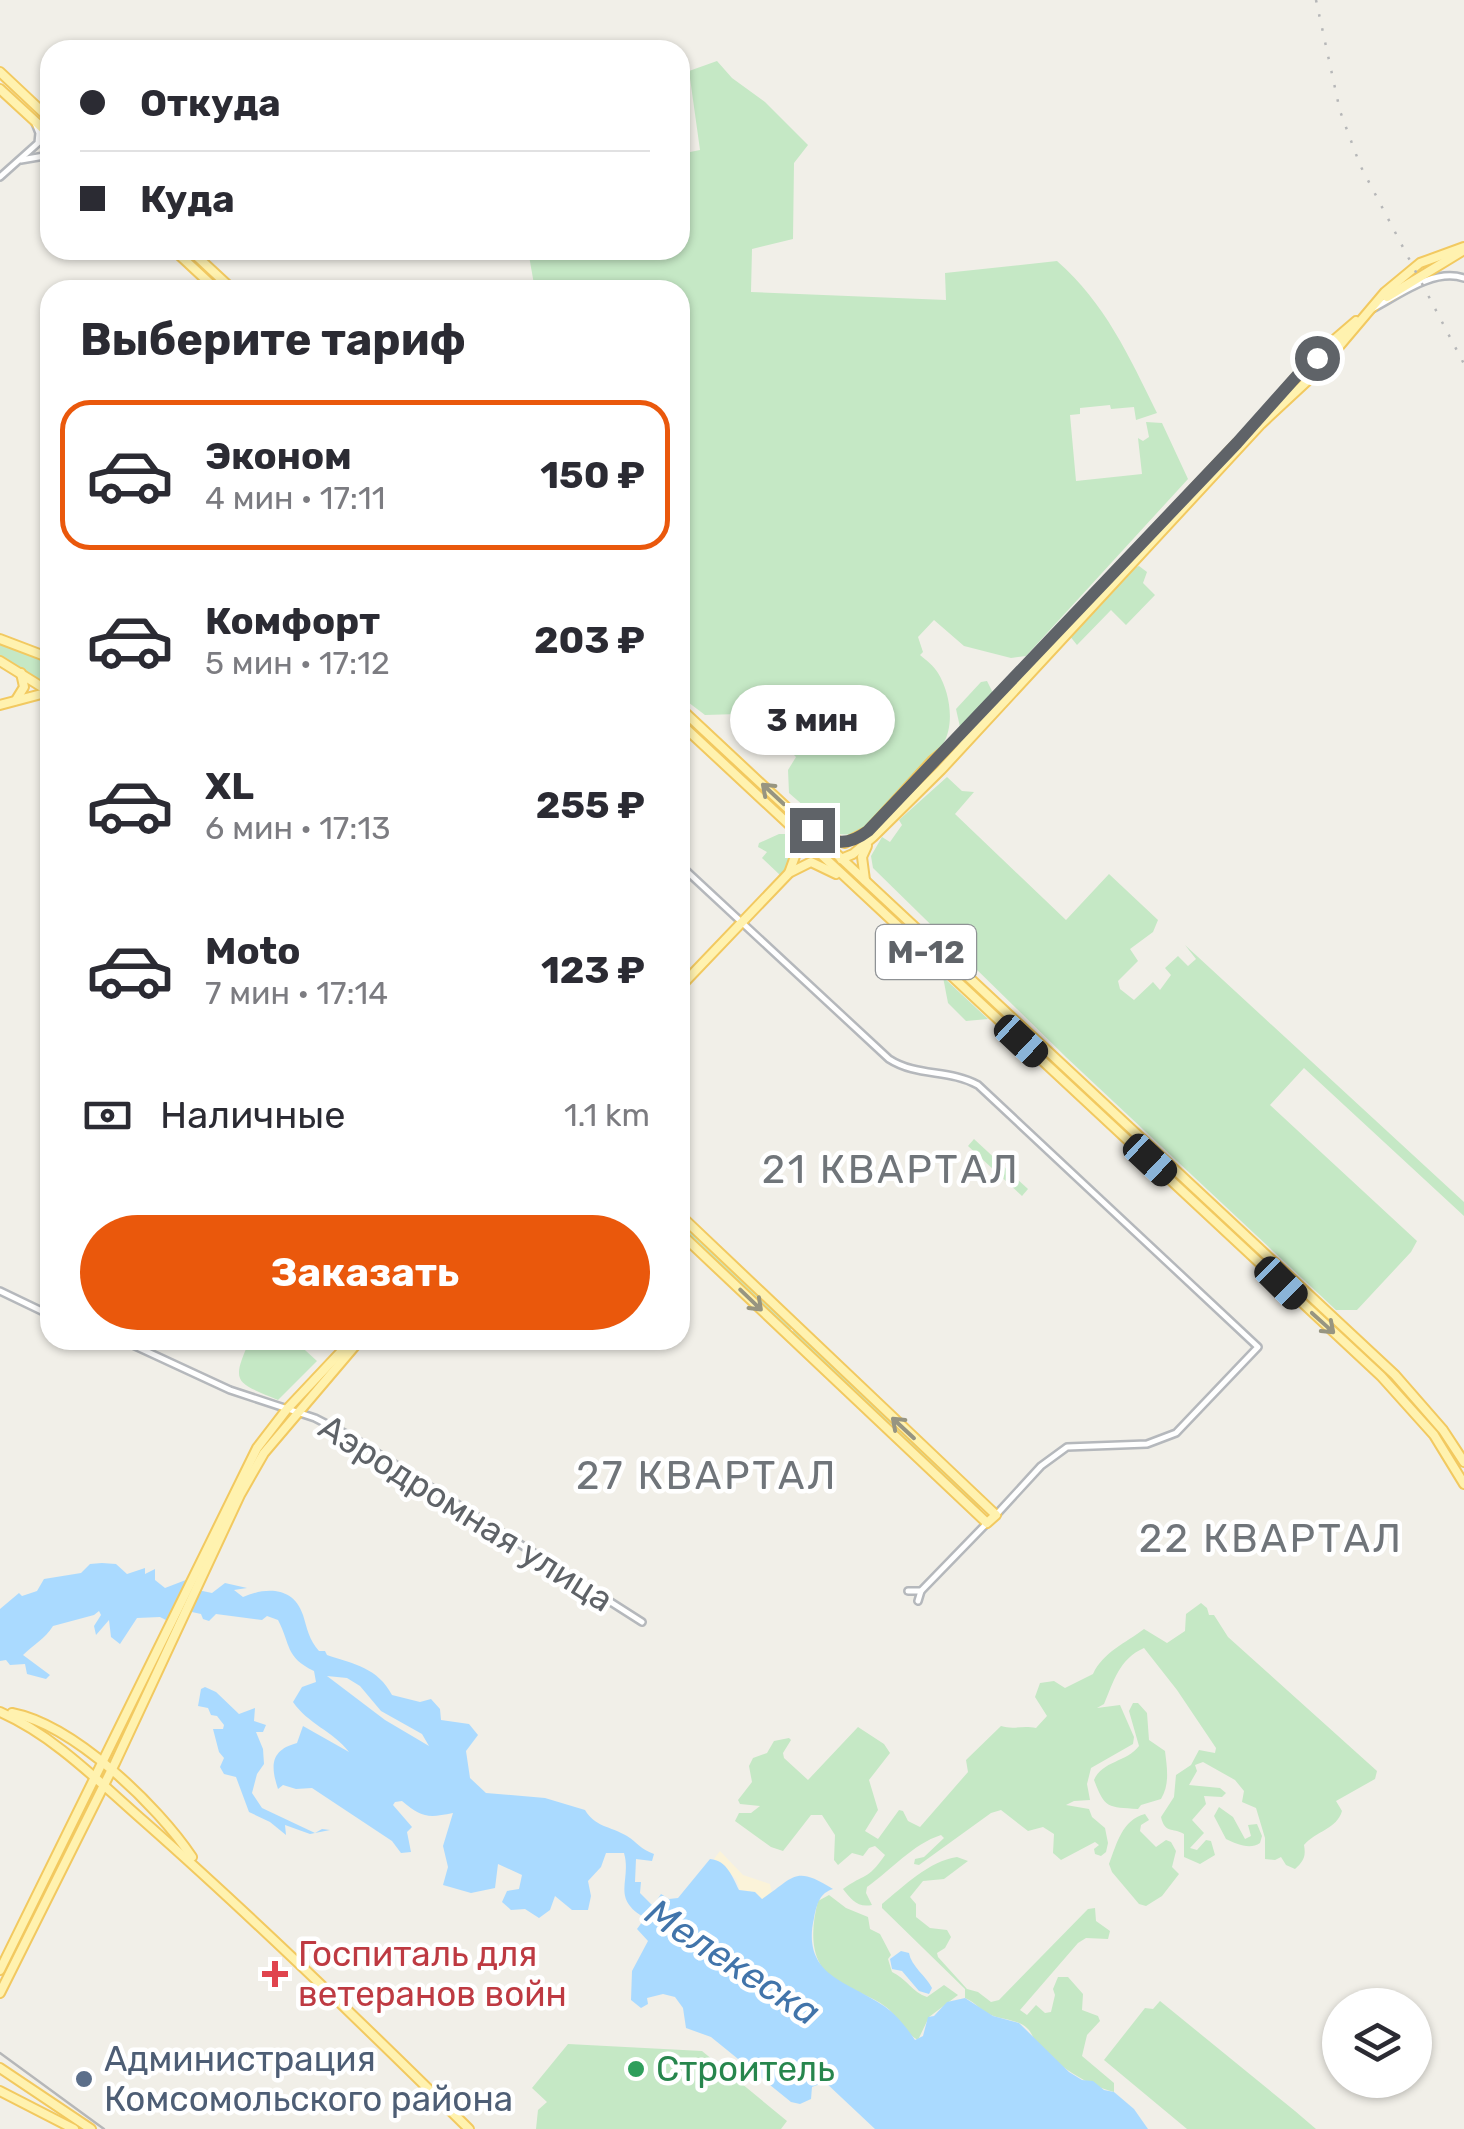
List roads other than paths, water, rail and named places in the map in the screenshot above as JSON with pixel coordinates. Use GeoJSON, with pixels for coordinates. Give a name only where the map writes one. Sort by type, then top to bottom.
{"type":"FeatureCollection","features":[{"type":"Feature","properties":{"kind":"main road"},"geometry":{"type":"LineString","coordinates":[[0,72],[40,110]]}},
{"type":"Feature","properties":{"kind":"main road"},"geometry":{"type":"LineString","coordinates":[[0,88],[40,126]]}},
{"type":"Feature","properties":{"kind":"main road"},"geometry":{"type":"LineString","coordinates":[[812,830],[837,843],[860,838],[932,761],[959,738],[1313,358],[1400,286],[1464,249]]}},
{"type":"Feature","properties":{"kind":"main road"},"geometry":{"type":"LineString","coordinates":[[185,260],[206,280]]}},
{"type":"Feature","properties":{"kind":"main road"},"geometry":{"type":"LineString","coordinates":[[201,260],[222,280]]}},
{"type":"Feature","properties":{"kind":"main road"},"geometry":{"type":"LineString","coordinates":[[814,848],[843,859],[873,837],[941,770],[1261,424],[1319,370],[1370,310]]}},
{"type":"Feature","properties":{"kind":"main road"},"geometry":{"type":"LineString","coordinates":[[1313,358],[1320,362],[1319,370]]}},
{"type":"Feature","properties":{"kind":"main road"},"geometry":{"type":"LineString","coordinates":[[0,639],[40,654]]}},
{"type":"Feature","properties":{"kind":"main road"},"geometry":{"type":"LineString","coordinates":[[0,661],[40,686]]}},
{"type":"Feature","properties":{"kind":"main road"},"geometry":{"type":"LineString","coordinates":[[15,701],[24,687],[20,673]]}},
{"type":"Feature","properties":{"kind":"main road"},"geometry":{"type":"LineString","coordinates":[[0,705],[40,695]]}},
{"type":"Feature","properties":{"kind":"main road","name":"М-12"},"geometry":{"type":"LineString","coordinates":[[690,717],[1394,1374],[1443,1430],[1464,1462]]}},
{"type":"Feature","properties":{"kind":"main road","name":"М-12"},"geometry":{"type":"LineString","coordinates":[[690,732],[1403,1398],[1434,1435],[1464,1484]]}},
{"type":"Feature","properties":{"kind":"main road"},"geometry":{"type":"LineString","coordinates":[[932,761],[933,769],[941,770]]}},
{"type":"Feature","properties":{"kind":"main road"},"geometry":{"type":"LineString","coordinates":[[790,826],[798,848],[790,872]]}},
{"type":"Feature","properties":{"kind":"main road"},"geometry":{"type":"LineString","coordinates":[[865,880],[862,857],[873,837]]}},
{"type":"Feature","properties":{"kind":"main road"},"geometry":{"type":"LineString","coordinates":[[690,977],[790,872],[804,864],[816,862],[853,884]]}},
{"type":"Feature","properties":{"kind":"main road"},"geometry":{"type":"LineString","coordinates":[[1088,1103],[1096,1104],[1095,1095]]}},
{"type":"Feature","properties":{"kind":"main road"},"geometry":{"type":"LineString","coordinates":[[690,1224],[996,1515],[988,1523],[690,1243]]}},
{"type":"Feature","properties":{"kind":"main road"},"geometry":{"type":"LineString","coordinates":[[292,1411],[344,1350]]}},
{"type":"Feature","properties":{"kind":"main road"},"geometry":{"type":"LineString","coordinates":[[0,1970],[32,1919],[104,1784],[257,1448],[350,1350]]}},
{"type":"Feature","properties":{"kind":"main road"},"geometry":{"type":"LineString","coordinates":[[0,1993],[95,1778],[168,1638]]}},
{"type":"Feature","properties":{"kind":"main road"},"geometry":{"type":"LineString","coordinates":[[0,1712],[27,1716],[60,1731],[102,1764],[112,1766],[158,1812],[200,1869]]}},
{"type":"Feature","properties":{"kind":"main road"},"geometry":{"type":"LineString","coordinates":[[0,1712],[20,1720],[104,1784],[200,1869],[469,2129]]}},
{"type":"Feature","properties":{"kind":"main road"},"geometry":{"type":"LineString","coordinates":[[49,1742],[49,1732],[60,1731]]}},
{"type":"Feature","properties":{"kind":"main road"},"geometry":{"type":"LineString","coordinates":[[145,1822],[155,1823],[158,1812]]}},
{"type":"Feature","properties":{"kind":"main road"},"geometry":{"type":"LineString","coordinates":[[0,2068],[91,2129]]}},
{"type":"Feature","properties":{"kind":"main road"},"geometry":{"type":"LineString","coordinates":[[0,2091],[74,2129]]}},
{"type":"Feature","properties":{"kind":"street"},"geometry":{"type":"LineString","coordinates":[[0,177],[38,143],[34,120]]}},
{"type":"Feature","properties":{"kind":"street"},"geometry":{"type":"LineString","coordinates":[[18,160],[40,157]]}},
{"type":"Feature","properties":{"kind":"street"},"geometry":{"type":"LineString","coordinates":[[1370,310],[1439,276],[1464,278]]}},
{"type":"Feature","properties":{"kind":"street"},"geometry":{"type":"LineString","coordinates":[[690,875],[892,1062],[912,1071],[962,1076],[978,1084],[1258,1347],[1176,1434],[1147,1444],[1068,1447],[1049,1459],[996,1515]]}},
{"type":"Feature","properties":{"kind":"street"},"geometry":{"type":"LineString","coordinates":[[0,1290],[40,1310]]}},
{"type":"Feature","properties":{"kind":"street","name":"Аэродромная улица"},"geometry":{"type":"LineString","coordinates":[[144,1350],[230,1390],[352,1437],[642,1622]]}},
{"type":"Feature","properties":{"kind":"street"},"geometry":{"type":"LineString","coordinates":[[918,1600],[921,1591],[988,1523]]}},
{"type":"Feature","properties":{"kind":"street"},"geometry":{"type":"LineString","coordinates":[[908,1591],[921,1591]]}},
{"type":"Feature","properties":{"kind":"water","name":"Мелекеска"},"geometry":{"type":"Polygon","coordinates":[[[90,1564],[116,1564],[127,1574],[145,1568],[145,1574],[155,1569],[155,1580],[165,1588],[191,1578],[193,1589],[212,1593],[225,1583],[247,1588],[234,1590],[243,1597],[269,1591],[285,1594],[298,1605],[319,1651],[372,1673],[392,1695],[420,1702],[431,1699],[440,1709],[441,1720],[469,1724],[478,1735],[466,1751],[470,1778],[486,1793],[545,1798],[585,1810],[598,1823],[654,1854],[652,1861],[636,1859],[635,1882],[641,1882],[640,1893],[653,1906],[661,1894],[669,1899],[678,1898],[710,1859],[725,1866],[739,1890],[755,1892],[762,1899],[795,1877],[810,1877],[833,1889],[820,1899],[814,1918],[814,1953],[821,1965],[889,2010],[915,2040],[923,2036],[928,2017],[947,2002],[965,1998],[993,2016],[1019,2023],[1069,2072],[1114,2092],[1134,2109],[1148,2129],[875,2129],[825,2082],[812,2087],[811,2099],[800,2104],[791,2102],[711,2037],[686,2028],[683,2008],[675,1997],[663,1994],[647,1998],[648,2004],[641,2008],[631,2000],[632,1971],[648,1941],[637,1929],[645,1918],[634,1911],[625,1896],[624,1853],[606,1853],[601,1867],[588,1881],[588,1910],[572,1910],[555,1896],[550,1910],[539,1918],[525,1909],[511,1910],[502,1902],[507,1891],[519,1889],[522,1875],[498,1864],[495,1888],[471,1893],[443,1885],[448,1867],[443,1846],[453,1813],[426,1815],[402,1801],[395,1802],[393,1805],[412,1827],[407,1832],[411,1852],[401,1853],[392,1841],[312,1788],[283,1785],[278,1789],[274,1773],[277,1754],[297,1743],[303,1726],[349,1752],[293,1702],[302,1687],[316,1682],[314,1671],[293,1655],[278,1620],[216,1614],[209,1621],[201,1614],[178,1609],[172,1623],[160,1617],[137,1618],[120,1644],[111,1637],[109,1620],[96,1635],[94,1626],[101,1615],[99,1611],[53,1626],[23,1655],[50,1675],[46,1679],[27,1674],[25,1664],[0,1661],[0,1609],[19,1593],[22,1596],[37,1591],[44,1579],[81,1573],[90,1564]],[[327,1676],[385,1720],[429,1746],[422,1734],[381,1711],[360,1686],[347,1678],[327,1676]]]}},
{"type":"Feature","properties":{"kind":"water"},"geometry":{"type":"Polygon","coordinates":[[[205,1687],[239,1714],[255,1708],[254,1721],[266,1725],[263,1732],[256,1732],[264,1764],[252,1793],[262,1808],[315,1833],[285,1825],[286,1835],[249,1812],[236,1777],[224,1774],[220,1767],[224,1758],[213,1729],[223,1729],[224,1725],[208,1708],[198,1706],[201,1689],[205,1687]]]}},
{"type":"Feature","properties":{"kind":"water"},"geometry":{"type":"Polygon","coordinates":[[[901,1951],[909,1953],[932,1988],[929,1994],[919,1991],[902,1971],[892,1969],[890,1959],[901,1951]]]}},
{"type":"Feature","properties":{"kind":"tram line"},"geometry":{"type":"LineString","coordinates":[[0,2053],[104,2129]]}},
{"type":"Feature","properties":{"kind":"railway"},"geometry":{"type":"LineString","coordinates":[[1316,0],[1340,111],[1360,165],[1464,364]]}},
{"type":"Feature","properties":{"kind":"place","name":"Госпиталь для ветеранов войн"},"geometry":{"type":"Point","coordinates":[275,1974]}},
{"type":"Feature","properties":{"kind":"place","name":"Строитель"},"geometry":{"type":"Point","coordinates":[636,2069]}},
{"type":"Feature","properties":{"kind":"place","name":"Администрация Комсомольского района"},"geometry":{"type":"Point","coordinates":[84,2079]}},
{"type":"Feature","properties":{"kind":"district","name":"21 КВАРТАЛ"},"geometry":{"type":"Point","coordinates":[891,1169]}},
{"type":"Feature","properties":{"kind":"district","name":"27 КВАРТАЛ"},"geometry":{"type":"Point","coordinates":[707,1475]}},
{"type":"Feature","properties":{"kind":"district","name":"22 КВАРТАЛ"},"geometry":{"type":"Point","coordinates":[1271,1538]}}]}
